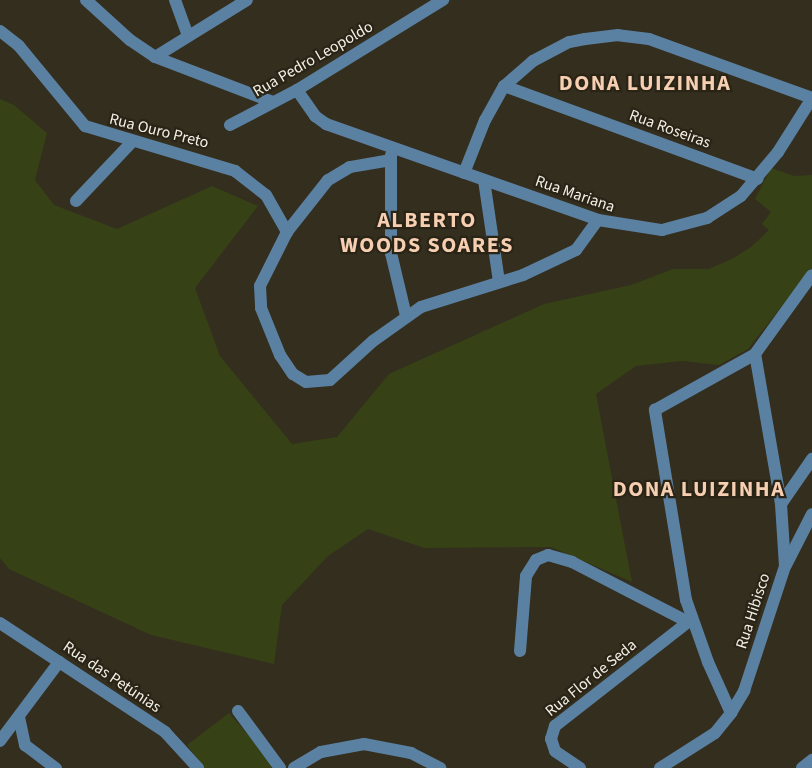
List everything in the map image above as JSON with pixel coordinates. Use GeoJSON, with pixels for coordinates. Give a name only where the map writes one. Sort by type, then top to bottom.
{"type":"FeatureCollection","features":[{"type":"Feature","properties":{"kind":"street"},"geometry":{"type":"LineString","coordinates":[[86,0],[129,40],[155,57],[273,102]]}},
{"type":"Feature","properties":{"kind":"street"},"geometry":{"type":"LineString","coordinates":[[175,0],[188,36]]}},
{"type":"Feature","properties":{"kind":"street"},"geometry":{"type":"LineString","coordinates":[[155,57],[247,0]]}},
{"type":"Feature","properties":{"kind":"street","name":"Rua Pedro Leopoldo"},"geometry":{"type":"LineString","coordinates":[[230,125],[297,90],[443,0]]}},
{"type":"Feature","properties":{"kind":"street","name":"Rua Ouro Preto"},"geometry":{"type":"LineString","coordinates":[[0,31],[19,46],[85,126],[131,143],[200,158],[235,171],[266,195],[287,232]]}},
{"type":"Feature","properties":{"kind":"street"},"geometry":{"type":"LineString","coordinates":[[464,173],[485,120],[504,86],[516,73],[552,49],[577,40],[618,35],[649,39],[812,98]]}},
{"type":"Feature","properties":{"kind":"street","name":"Rua Roseiras"},"geometry":{"type":"LineString","coordinates":[[504,86],[758,179]]}},
{"type":"Feature","properties":{"kind":"street","name":"Rua Mariana"},"geometry":{"type":"LineString","coordinates":[[297,90],[320,121],[391,144],[464,173],[598,220],[641,229],[689,225],[722,211],[758,179],[812,98]]}},
{"type":"Feature","properties":{"kind":"street"},"geometry":{"type":"LineString","coordinates":[[76,201],[131,143]]}},
{"type":"Feature","properties":{"kind":"street"},"geometry":{"type":"LineString","coordinates":[[391,144],[392,253],[406,316]]}},
{"type":"Feature","properties":{"kind":"street"},"geometry":{"type":"LineString","coordinates":[[391,160],[338,171],[310,199],[287,232],[260,286],[261,309],[287,367],[300,379],[313,384],[330,380],[344,370],[373,341],[406,316],[441,299],[499,281],[576,250],[598,220]]}},
{"type":"Feature","properties":{"kind":"street"},"geometry":{"type":"LineString","coordinates":[[484,180],[499,281]]}},
{"type":"Feature","properties":{"kind":"street"},"geometry":{"type":"LineString","coordinates":[[731,713],[690,620],[655,410],[755,354],[812,275]]}},
{"type":"Feature","properties":{"kind":"street","name":"Rua Hibisco"},"geometry":{"type":"LineString","coordinates":[[660,768],[715,734],[731,713],[744,691],[785,566],[781,504],[755,354]]}},
{"type":"Feature","properties":{"kind":"street"},"geometry":{"type":"LineString","coordinates":[[781,504],[812,459]]}},
{"type":"Feature","properties":{"kind":"street"},"geometry":{"type":"LineString","coordinates":[[785,566],[812,514]]}},
{"type":"Feature","properties":{"kind":"street"},"geometry":{"type":"LineString","coordinates":[[520,651],[526,576],[536,560],[548,555],[572,562],[690,620]]}},
{"type":"Feature","properties":{"kind":"street","name":"Rua Flor de Seda"},"geometry":{"type":"LineString","coordinates":[[580,768],[555,751],[551,739],[555,726],[690,620]]}},
{"type":"Feature","properties":{"kind":"street","name":"Rua das Petúnias"},"geometry":{"type":"LineString","coordinates":[[0,623],[165,732],[198,768]]}},
{"type":"Feature","properties":{"kind":"street"},"geometry":{"type":"LineString","coordinates":[[0,741],[59,662]]}},
{"type":"Feature","properties":{"kind":"street"},"geometry":{"type":"LineString","coordinates":[[238,711],[280,768]]}},
{"type":"Feature","properties":{"kind":"street"},"geometry":{"type":"LineString","coordinates":[[20,717],[25,745],[56,768]]}},
{"type":"Feature","properties":{"kind":"street"},"geometry":{"type":"LineString","coordinates":[[294,768],[321,752],[364,744],[411,753],[440,768]]}},
{"type":"Feature","properties":{"kind":"street"},"geometry":{"type":"LineString","coordinates":[[802,768],[812,760]]}},
{"type":"Feature","properties":{"kind":"green space"},"geometry":{"type":"Polygon","coordinates":[[[0,99],[14,105],[47,133],[35,180],[54,205],[117,229],[212,186],[258,206],[195,288],[220,356],[292,444],[337,437],[389,374],[544,304],[631,285],[673,269],[709,269],[732,259],[751,247],[769,230],[762,224],[771,212],[755,199],[771,168],[794,176],[812,175],[812,268],[748,349],[719,365],[682,361],[636,366],[596,394],[632,582],[551,547],[424,548],[368,529],[328,556],[282,605],[274,664],[151,635],[9,569],[0,558],[0,99]]]}},
{"type":"Feature","properties":{"kind":"green space"},"geometry":{"type":"Polygon","coordinates":[[[229,713],[277,768],[204,768],[187,745],[229,713]]]}},
{"type":"Feature","properties":{"kind":"district","name":"DONA LUIZINHA"},"geometry":{"type":"Point","coordinates":[645,84]}},
{"type":"Feature","properties":{"kind":"district","name":"ALBERTO WOODS SOARES"},"geometry":{"type":"Point","coordinates":[427,232]}},
{"type":"Feature","properties":{"kind":"district","name":"DONA LUIZINHA"},"geometry":{"type":"Point","coordinates":[699,490]}}]}
